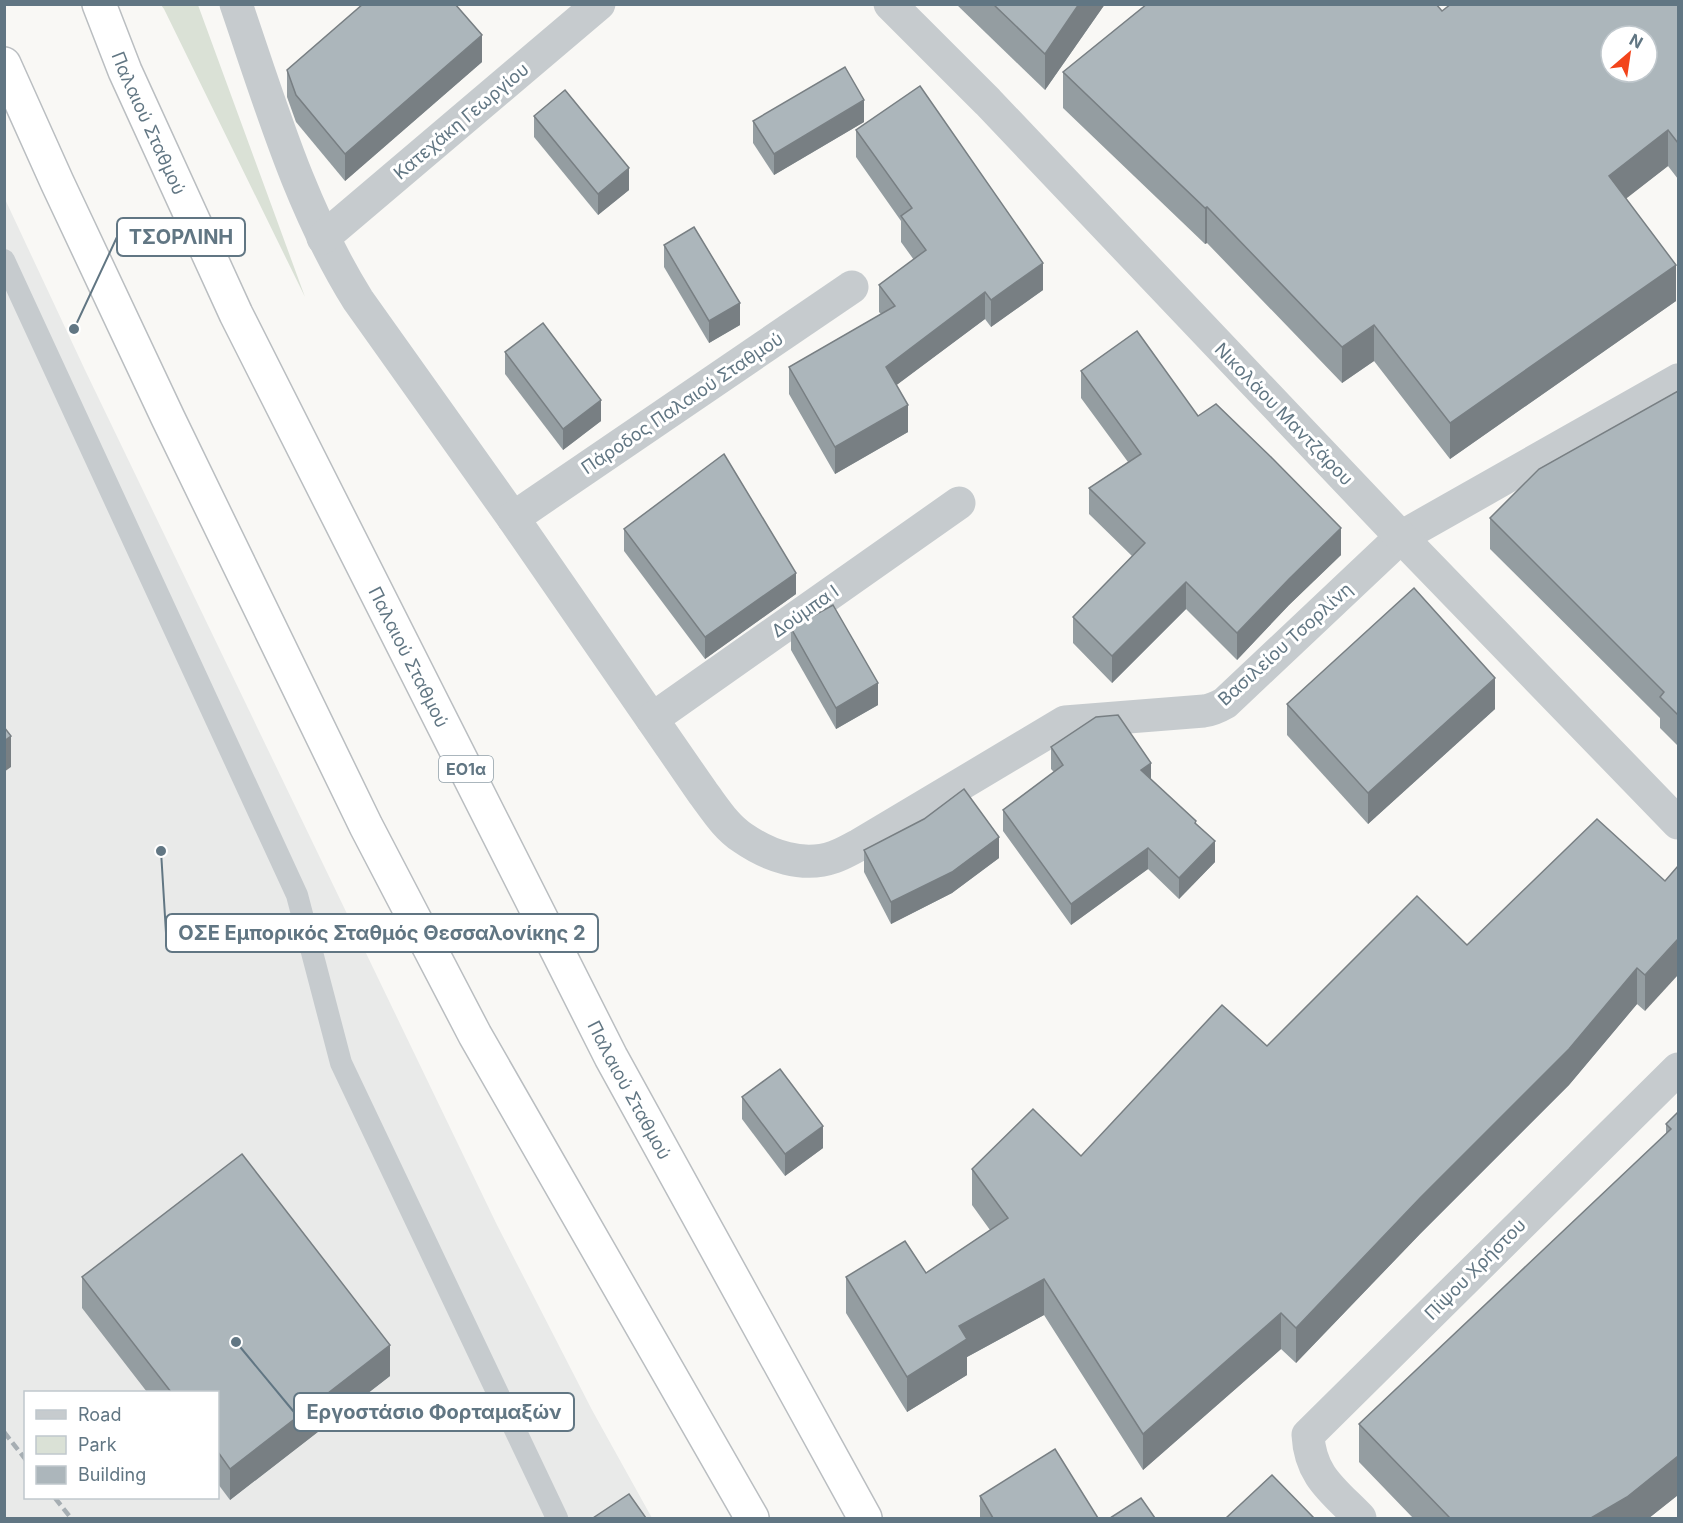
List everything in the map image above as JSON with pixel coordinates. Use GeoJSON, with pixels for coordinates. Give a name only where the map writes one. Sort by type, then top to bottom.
{"type":"FeatureCollection","features":[{"type":"Feature","properties":{"kind":"highway","name":"Παλαιού Σταθμού"},"geometry":{"type":"LineString","coordinates":[[99,4],[125,71],[236,314],[611,1057],[865,1518]]}},
{"type":"Feature","properties":{"kind":"highway"},"geometry":{"type":"LineString","coordinates":[[4,64],[162,407],[366,826],[475,1035],[752,1518]]}},
{"type":"Feature","properties":{"kind":"street"},"geometry":{"type":"LineString","coordinates":[[236,4],[290,163],[340,271],[358,300],[652,719]]}},
{"type":"Feature","properties":{"kind":"street","name":"Κατεχάκη Γεωργίου"},"geometry":{"type":"LineString","coordinates":[[323,238],[600,4]]}},
{"type":"Feature","properties":{"kind":"street","name":"Νικολάου Μαντζάρου"},"geometry":{"type":"LineString","coordinates":[[890,4],[988,102],[1401,537],[1678,823]]}},
{"type":"Feature","properties":{"kind":"street","name":"Πάροδος Παλαιού Σταθμού"},"geometry":{"type":"LineString","coordinates":[[513,518],[852,287]]}},
{"type":"Feature","properties":{"kind":"street","name":"Βασιλείου Τσορλίνη"},"geometry":{"type":"LineString","coordinates":[[652,719],[723,820],[741,837],[783,858],[802,862],[834,857],[859,845],[1065,722],[1212,710],[1225,703],[1401,537],[1678,380]]}},
{"type":"Feature","properties":{"kind":"street","name":"Δούμπα Ι"},"geometry":{"type":"LineString","coordinates":[[652,719],[959,503]]}},
{"type":"Feature","properties":{"kind":"street","name":"Πίψου Χρήστου"},"geometry":{"type":"LineString","coordinates":[[1360,1518],[1323,1481],[1308,1451],[1308,1435],[1678,1069]]}},
{"type":"Feature","properties":{"kind":"lane"},"geometry":{"type":"LineString","coordinates":[[4,260],[297,894],[341,1063],[557,1518]]}},
{"type":"Feature","properties":{"kind":"shaded area"},"geometry":{"type":"Polygon","coordinates":[[[4,197],[497,1225],[592,1410],[652,1518],[5,1518],[4,197]]]}},
{"type":"Feature","properties":{"kind":"green space"},"geometry":{"type":"Polygon","coordinates":[[[161,5],[198,5],[305,297],[164,9],[161,5]]]}},
{"type":"Feature","properties":{"kind":"building"},"geometry":{"type":"Polygon","coordinates":[[[363,4],[455,4],[482,35],[345,154],[296,95],[287,70],[363,4]]]}},
{"type":"Feature","properties":{"kind":"building"},"geometry":{"type":"Polygon","coordinates":[[[993,4],[1079,4],[1045,54],[993,4]]]}},
{"type":"Feature","properties":{"kind":"building"},"geometry":{"type":"Polygon","coordinates":[[[1147,4],[1436,4],[1442,11],[1451,4],[1678,4],[1678,143],[1668,130],[1609,176],[1676,265],[1450,423],[1374,325],[1342,347],[1207,207],[1205,208],[1063,72],[1147,4]]]}},
{"type":"Feature","properties":{"kind":"building"},"geometry":{"type":"Polygon","coordinates":[[[845,67],[864,100],[774,154],[753,121],[845,67]]]}},
{"type":"Feature","properties":{"kind":"building"},"geometry":{"type":"Polygon","coordinates":[[[920,86],[1043,263],[991,300],[985,292],[886,367],[908,405],[835,447],[789,367],[895,306],[879,285],[926,250],[901,216],[912,208],[856,130],[920,86]]]}},
{"type":"Feature","properties":{"kind":"building"},"geometry":{"type":"Polygon","coordinates":[[[565,90],[629,168],[598,194],[534,116],[565,90]]]}},
{"type":"Feature","properties":{"kind":"building"},"geometry":{"type":"Polygon","coordinates":[[[694,227],[740,303],[709,321],[664,245],[694,227]]]}},
{"type":"Feature","properties":{"kind":"building"},"geometry":{"type":"Polygon","coordinates":[[[543,323],[601,400],[563,429],[505,352],[543,323]]]}},
{"type":"Feature","properties":{"kind":"building"},"geometry":{"type":"Polygon","coordinates":[[[1137,331],[1198,416],[1216,404],[1341,528],[1237,633],[1186,582],[1112,656],[1073,617],[1145,543],[1089,488],[1141,454],[1081,371],[1137,331]]]}},
{"type":"Feature","properties":{"kind":"building"},"geometry":{"type":"Polygon","coordinates":[[[1678,391],[1678,715],[1660,697],[1664,692],[1490,518],[1539,469],[1678,391]]]}},
{"type":"Feature","properties":{"kind":"building"},"geometry":{"type":"Polygon","coordinates":[[[724,454],[796,573],[705,637],[624,529],[724,454]]]}},
{"type":"Feature","properties":{"kind":"building"},"geometry":{"type":"Polygon","coordinates":[[[1414,588],[1495,678],[1368,793],[1287,704],[1414,588]]]}},
{"type":"Feature","properties":{"kind":"building"},"geometry":{"type":"Polygon","coordinates":[[[833,605],[878,683],[836,708],[791,628],[833,605]]]}},
{"type":"Feature","properties":{"kind":"building"},"geometry":{"type":"Polygon","coordinates":[[[1118,715],[1151,763],[1141,770],[1215,841],[1179,878],[1148,848],[1071,904],[1003,810],[1063,765],[1051,747],[1096,717],[1118,715]]]}},
{"type":"Feature","properties":{"kind":"building"},"geometry":{"type":"Polygon","coordinates":[[[4,727],[11,736],[4,741],[4,727]]]}},
{"type":"Feature","properties":{"kind":"building"},"geometry":{"type":"Polygon","coordinates":[[[964,789],[999,837],[952,872],[891,902],[864,850],[924,819],[964,789]]]}},
{"type":"Feature","properties":{"kind":"building"},"geometry":{"type":"Polygon","coordinates":[[[1597,819],[1665,881],[1678,866],[1678,939],[1645,975],[1637,968],[1569,1049],[1420,1198],[1296,1328],[1281,1313],[1143,1434],[1044,1279],[959,1326],[967,1339],[907,1377],[846,1277],[905,1241],[926,1273],[1008,1218],[972,1169],[1033,1109],[1081,1156],[1222,1005],[1267,1046],[1417,896],[1467,945],[1597,819]]]}},
{"type":"Feature","properties":{"kind":"building"},"geometry":{"type":"Polygon","coordinates":[[[780,1069],[823,1126],[785,1154],[742,1097],[780,1069]]]}},
{"type":"Feature","properties":{"kind":"building"},"geometry":{"type":"Polygon","coordinates":[[[1678,1112],[1678,1456],[1627,1497],[1591,1518],[1450,1518],[1359,1424],[1671,1129],[1666,1124],[1678,1112]]]}},
{"type":"Feature","properties":{"kind":"building"},"geometry":{"type":"Polygon","coordinates":[[[242,1154],[390,1345],[230,1469],[219,1453],[219,1391],[170,1391],[82,1277],[242,1154]]]}},
{"type":"Feature","properties":{"kind":"building"},"geometry":{"type":"Polygon","coordinates":[[[1055,1449],[1098,1518],[993,1518],[980,1496],[1055,1449]]]}},
{"type":"Feature","properties":{"kind":"building"},"geometry":{"type":"Polygon","coordinates":[[[1272,1475],[1314,1518],[1226,1518],[1272,1475]]]}},
{"type":"Feature","properties":{"kind":"building"},"geometry":{"type":"Polygon","coordinates":[[[629,1494],[646,1518],[593,1518],[629,1494]]]}},
{"type":"Feature","properties":{"kind":"building"},"geometry":{"type":"Polygon","coordinates":[[[1141,1498],[1155,1518],[1110,1518],[1141,1498]]]}},
{"type":"Feature","properties":{"kind":"railway"},"geometry":{"type":"LineString","coordinates":[[4,1432],[24,1457]]}},
{"type":"Feature","properties":{"kind":"railway"},"geometry":{"type":"LineString","coordinates":[[56,1499],[71,1518]]}},
{"type":"Feature","properties":{"kind":"place","name":"ΤΣΟΡΛΙΝΗ"},"geometry":{"type":"Point","coordinates":[74,329]}},
{"type":"Feature","properties":{"kind":"place","name":"ΟΣΕ Εμπορικός Σταθμός Θεσσαλονίκης 2"},"geometry":{"type":"Point","coordinates":[161,851]}},
{"type":"Feature","properties":{"kind":"place","name":"Εργοστάσιο Φορταμαξών"},"geometry":{"type":"Point","coordinates":[236,1342]}}]}
